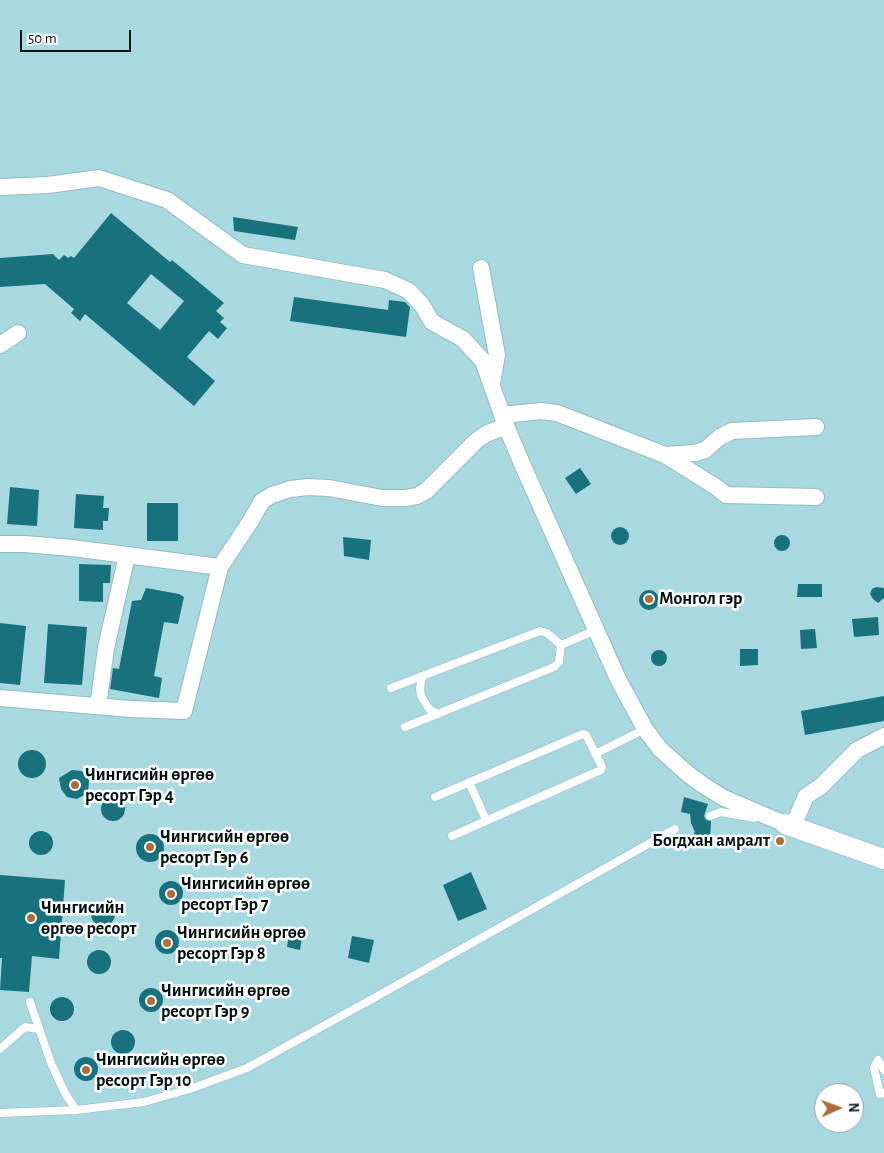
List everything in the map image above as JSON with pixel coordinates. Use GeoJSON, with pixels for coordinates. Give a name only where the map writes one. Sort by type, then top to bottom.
{"type":"FeatureCollection","features":[{"type":"Feature","properties":{"kind":"street"},"geometry":{"type":"LineString","coordinates":[[0,187],[48,185],[100,178],[167,200],[242,255],[385,280],[409,291],[422,305],[432,322],[463,340],[483,361],[504,421],[625,695],[645,729],[660,749],[703,785],[724,798],[789,825],[884,859]]}},
{"type":"Feature","properties":{"kind":"street"},"geometry":{"type":"LineString","coordinates":[[481,268],[497,355],[492,386]]}},
{"type":"Feature","properties":{"kind":"street"},"geometry":{"type":"LineString","coordinates":[[0,345],[18,333]]}},
{"type":"Feature","properties":{"kind":"street"},"geometry":{"type":"LineString","coordinates":[[0,698],[184,711],[220,567],[262,501],[272,495],[290,489],[308,487],[329,488],[382,498],[417,496],[426,491],[476,441],[504,421],[541,411],[557,413],[665,455],[726,495],[816,497]]}},
{"type":"Feature","properties":{"kind":"street"},"geometry":{"type":"LineString","coordinates":[[665,455],[695,453],[705,450],[720,437],[732,431],[816,427]]}},
{"type":"Feature","properties":{"kind":"street"},"geometry":{"type":"LineString","coordinates":[[0,544],[25,544],[220,567]]}},
{"type":"Feature","properties":{"kind":"street"},"geometry":{"type":"LineString","coordinates":[[98,706],[106,648],[127,555]]}},
{"type":"Feature","properties":{"kind":"street"},"geometry":{"type":"LineString","coordinates":[[789,825],[806,796],[820,787],[857,750],[884,736]]}},
{"type":"Feature","properties":{"kind":"lane"},"geometry":{"type":"LineString","coordinates":[[562,645],[596,630]]}},
{"type":"Feature","properties":{"kind":"lane"},"geometry":{"type":"LineString","coordinates":[[391,688],[540,631],[547,633],[562,645]]}},
{"type":"Feature","properties":{"kind":"lane"},"geometry":{"type":"LineString","coordinates":[[405,727],[554,667],[559,662],[562,645]]}},
{"type":"Feature","properties":{"kind":"lane"},"geometry":{"type":"LineString","coordinates":[[422,676],[421,696],[429,709],[438,714]]}},
{"type":"Feature","properties":{"kind":"lane"},"geometry":{"type":"LineString","coordinates":[[595,754],[645,729]]}},
{"type":"Feature","properties":{"kind":"lane"},"geometry":{"type":"LineString","coordinates":[[435,797],[583,734],[586,735],[602,768],[452,836]]}},
{"type":"Feature","properties":{"kind":"lane"},"geometry":{"type":"LineString","coordinates":[[469,782],[486,820]]}},
{"type":"Feature","properties":{"kind":"lane"},"geometry":{"type":"LineString","coordinates":[[710,816],[726,812],[789,825]]}},
{"type":"Feature","properties":{"kind":"lane"},"geometry":{"type":"LineString","coordinates":[[0,1113],[76,1110],[130,1104],[173,1095],[247,1068],[675,829]]}},
{"type":"Feature","properties":{"kind":"lane"},"geometry":{"type":"LineString","coordinates":[[30,1002],[38,1029],[58,1079],[76,1110]]}},
{"type":"Feature","properties":{"kind":"lane"},"geometry":{"type":"LineString","coordinates":[[0,1049],[25,1027],[38,1029]]}},
{"type":"Feature","properties":{"kind":"lane"},"geometry":{"type":"LineString","coordinates":[[884,1070],[878,1060],[874,1068],[880,1094],[884,1094]]}},
{"type":"Feature","properties":{"kind":"shaded area"},"geometry":{"type":"Polygon","coordinates":[[[0,0],[884,0],[884,1153],[0,1153],[0,0]]]}},
{"type":"Feature","properties":{"kind":"building"},"geometry":{"type":"Polygon","coordinates":[[[111,213],[170,262],[172,260],[224,303],[216,311],[224,318],[220,322],[227,328],[218,339],[209,331],[187,357],[215,381],[194,406],[85,314],[80,321],[71,313],[74,309],[45,284],[0,287],[0,258],[53,254],[59,260],[64,255],[68,258],[71,256],[74,258],[111,213]],[[151,274],[127,303],[160,330],[184,301],[151,274]]]}},
{"type":"Feature","properties":{"kind":"building"},"geometry":{"type":"Polygon","coordinates":[[[233,217],[298,227],[295,240],[234,231],[233,217]]]}},
{"type":"Feature","properties":{"kind":"building"},"geometry":{"type":"Polygon","coordinates":[[[294,297],[388,310],[389,300],[405,302],[410,307],[406,337],[290,321],[294,297]]]}},
{"type":"Feature","properties":{"kind":"building"},"geometry":{"type":"Polygon","coordinates":[[[580,468],[591,484],[576,494],[565,478],[580,468]]]}},
{"type":"Feature","properties":{"kind":"building"},"geometry":{"type":"Polygon","coordinates":[[[10,487],[39,490],[37,526],[7,524],[10,487]]]}},
{"type":"Feature","properties":{"kind":"building"},"geometry":{"type":"Polygon","coordinates":[[[76,494],[104,496],[103,508],[109,508],[108,521],[103,521],[103,530],[74,528],[76,494]]]}},
{"type":"Feature","properties":{"kind":"building"},"geometry":{"type":"Polygon","coordinates":[[[147,503],[178,503],[178,541],[147,541],[147,503]]]}},
{"type":"Feature","properties":{"kind":"building"},"geometry":{"type":"Polygon","coordinates":[[[616,527],[624,527],[629,532],[627,543],[616,545],[611,540],[611,532],[616,527]]]}},
{"type":"Feature","properties":{"kind":"building","name":"Монгол гэр"},"geometry":{"type":"Polygon","coordinates":[[[779,535],[785,535],[790,540],[788,549],[779,551],[774,546],[774,540],[779,535]]]}},
{"type":"Feature","properties":{"kind":"building"},"geometry":{"type":"Polygon","coordinates":[[[343,537],[371,540],[369,560],[344,556],[343,537]]]}},
{"type":"Feature","properties":{"kind":"building"},"geometry":{"type":"Polygon","coordinates":[[[79,564],[111,565],[110,583],[103,583],[103,602],[79,601],[79,564]]]}},
{"type":"Feature","properties":{"kind":"building"},"geometry":{"type":"Polygon","coordinates":[[[798,584],[822,584],[822,597],[797,597],[798,584]]]}},
{"type":"Feature","properties":{"kind":"building"},"geometry":{"type":"Polygon","coordinates":[[[876,587],[884,588],[884,598],[878,603],[870,594],[872,589],[876,587]]]}},
{"type":"Feature","properties":{"kind":"building"},"geometry":{"type":"Polygon","coordinates":[[[146,588],[179,594],[184,597],[178,624],[164,622],[154,676],[162,678],[159,698],[110,689],[113,668],[119,669],[132,601],[141,600],[146,588]]]}},
{"type":"Feature","properties":{"kind":"building","name":"Монгол гэр"},"geometry":{"type":"Polygon","coordinates":[[[649,590],[656,593],[659,600],[656,607],[649,610],[642,607],[639,600],[642,593],[649,590]]]}},
{"type":"Feature","properties":{"kind":"building"},"geometry":{"type":"Polygon","coordinates":[[[878,617],[879,635],[854,637],[852,619],[878,617]]]}},
{"type":"Feature","properties":{"kind":"building"},"geometry":{"type":"Polygon","coordinates":[[[0,623],[26,626],[20,685],[0,683],[0,623]]]}},
{"type":"Feature","properties":{"kind":"building"},"geometry":{"type":"Polygon","coordinates":[[[48,624],[87,627],[82,685],[44,683],[48,624]]]}},
{"type":"Feature","properties":{"kind":"building"},"geometry":{"type":"Polygon","coordinates":[[[815,629],[817,648],[801,649],[800,630],[815,629]]]}},
{"type":"Feature","properties":{"kind":"building"},"geometry":{"type":"Polygon","coordinates":[[[740,649],[758,649],[758,665],[740,666],[740,649]]]}},
{"type":"Feature","properties":{"kind":"building","name":"Монгол гэр"},"geometry":{"type":"Polygon","coordinates":[[[659,650],[665,652],[667,658],[665,664],[659,666],[653,664],[651,658],[653,652],[659,650]]]}},
{"type":"Feature","properties":{"kind":"building"},"geometry":{"type":"Polygon","coordinates":[[[884,696],[884,721],[805,735],[801,711],[884,696]]]}},
{"type":"Feature","properties":{"kind":"building"},"geometry":{"type":"Polygon","coordinates":[[[32,750],[42,754],[46,764],[42,774],[32,778],[22,774],[18,764],[22,754],[32,750]]]}},
{"type":"Feature","properties":{"kind":"building","name":"Чингисийн өргөө ресорт Гэр 4"},"geometry":{"type":"Polygon","coordinates":[[[72,770],[85,773],[89,781],[88,793],[77,799],[67,797],[61,789],[59,778],[72,770]]]}},
{"type":"Feature","properties":{"kind":"building"},"geometry":{"type":"Polygon","coordinates":[[[113,797],[122,800],[125,809],[122,818],[113,821],[104,818],[101,809],[104,800],[113,797]]]}},
{"type":"Feature","properties":{"kind":"building"},"geometry":{"type":"Polygon","coordinates":[[[684,797],[708,804],[704,816],[706,820],[711,821],[710,843],[706,839],[700,846],[691,838],[695,832],[690,814],[681,812],[684,797]]]}},
{"type":"Feature","properties":{"kind":"building"},"geometry":{"type":"Polygon","coordinates":[[[41,831],[49,835],[53,843],[49,851],[41,855],[33,851],[29,843],[33,835],[41,831]]]}},
{"type":"Feature","properties":{"kind":"building","name":"Чингисийн өргөө ресорт Гэр 6"},"geometry":{"type":"Polygon","coordinates":[[[150,834],[160,838],[164,848],[160,858],[150,862],[140,858],[136,848],[140,838],[150,834]]]}},
{"type":"Feature","properties":{"kind":"building"},"geometry":{"type":"Polygon","coordinates":[[[471,872],[487,909],[458,921],[443,885],[471,872]]]}},
{"type":"Feature","properties":{"kind":"building","name":"Чингисийн өргөө ресорт"},"geometry":{"type":"Polygon","coordinates":[[[0,875],[65,880],[59,959],[32,956],[29,992],[0,990],[2,958],[0,958],[0,875]]]}},
{"type":"Feature","properties":{"kind":"building","name":"Чингисийн өргөө ресорт Гэр 7"},"geometry":{"type":"Polygon","coordinates":[[[171,881],[179,885],[183,893],[179,901],[171,905],[163,901],[159,893],[163,885],[171,881]]]}},
{"type":"Feature","properties":{"kind":"building"},"geometry":{"type":"Polygon","coordinates":[[[103,902],[111,906],[115,914],[111,922],[103,926],[95,922],[91,914],[95,906],[103,902]]]}},
{"type":"Feature","properties":{"kind":"building"},"geometry":{"type":"Polygon","coordinates":[[[290,929],[303,932],[300,950],[287,947],[290,929]]]}},
{"type":"Feature","properties":{"kind":"building","name":"Чингисийн өргөө ресорт Гэр 8"},"geometry":{"type":"Polygon","coordinates":[[[167,930],[175,934],[179,942],[175,950],[167,954],[159,950],[155,942],[159,934],[167,930]]]}},
{"type":"Feature","properties":{"kind":"building"},"geometry":{"type":"Polygon","coordinates":[[[352,936],[374,940],[369,963],[348,958],[352,936]]]}},
{"type":"Feature","properties":{"kind":"building"},"geometry":{"type":"Polygon","coordinates":[[[99,950],[107,954],[111,962],[107,970],[99,974],[91,970],[87,962],[91,954],[99,950]]]}},
{"type":"Feature","properties":{"kind":"building","name":"Чингисийн өргөө ресорт Гэр 9"},"geometry":{"type":"Polygon","coordinates":[[[151,988],[159,992],[163,1000],[159,1008],[151,1012],[143,1008],[139,1000],[143,992],[151,988]]]}},
{"type":"Feature","properties":{"kind":"building"},"geometry":{"type":"Polygon","coordinates":[[[62,997],[70,1001],[74,1009],[70,1017],[62,1021],[54,1017],[50,1009],[54,1001],[62,997]]]}},
{"type":"Feature","properties":{"kind":"building","name":"Чингисийн өргөө ресорт Гэр 9"},"geometry":{"type":"Polygon","coordinates":[[[123,1030],[131,1034],[135,1042],[131,1050],[123,1054],[115,1050],[111,1042],[115,1034],[123,1030]]]}},
{"type":"Feature","properties":{"kind":"building","name":"Чингисийн өргөө ресорт Гэр 10"},"geometry":{"type":"Polygon","coordinates":[[[86,1057],[94,1061],[98,1069],[94,1077],[86,1081],[78,1077],[74,1069],[78,1061],[86,1057]]]}},
{"type":"Feature","properties":{"kind":"place","name":"Монгол гэр"},"geometry":{"type":"Point","coordinates":[649,599]}},
{"type":"Feature","properties":{"kind":"place","name":"Чингисийн өргөө ресорт Гэр 4"},"geometry":{"type":"Point","coordinates":[75,785]}},
{"type":"Feature","properties":{"kind":"place","name":"Богдхан амралт"},"geometry":{"type":"Point","coordinates":[780,841]}},
{"type":"Feature","properties":{"kind":"place","name":"Чингисийн өргөө ресорт Гэр 6"},"geometry":{"type":"Point","coordinates":[150,847]}},
{"type":"Feature","properties":{"kind":"place","name":"Чингисийн өргөө ресорт Гэр 7"},"geometry":{"type":"Point","coordinates":[171,894]}},
{"type":"Feature","properties":{"kind":"place","name":"Чингисийн өргөө ресорт"},"geometry":{"type":"Point","coordinates":[31,918]}},
{"type":"Feature","properties":{"kind":"place","name":"Чингисийн өргөө ресорт Гэр 8"},"geometry":{"type":"Point","coordinates":[167,943]}},
{"type":"Feature","properties":{"kind":"place","name":"Чингисийн өргөө ресорт Гэр 9"},"geometry":{"type":"Point","coordinates":[151,1001]}},
{"type":"Feature","properties":{"kind":"place","name":"Чингисийн өргөө ресорт Гэр 10"},"geometry":{"type":"Point","coordinates":[86,1070]}}]}
